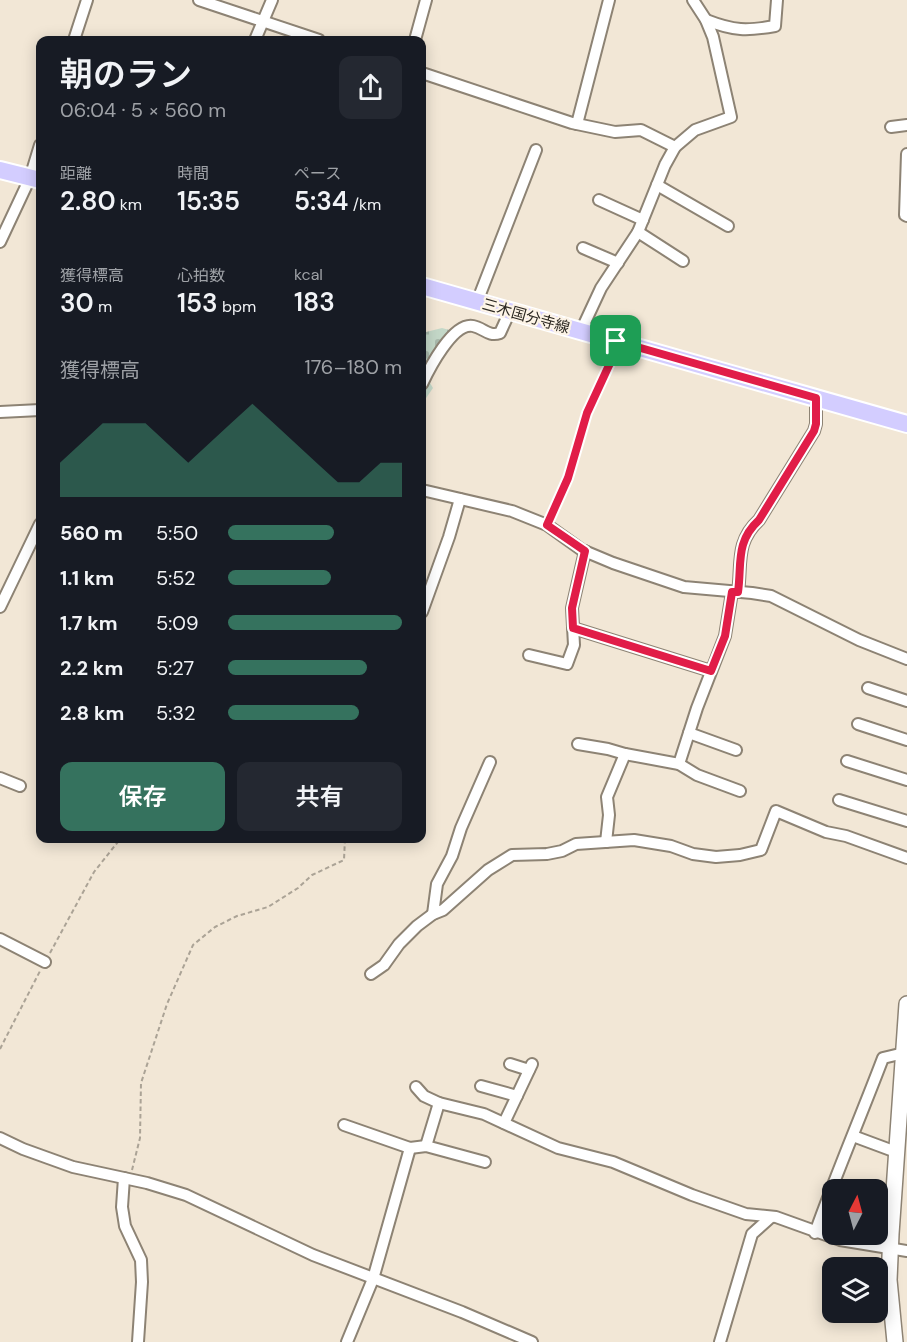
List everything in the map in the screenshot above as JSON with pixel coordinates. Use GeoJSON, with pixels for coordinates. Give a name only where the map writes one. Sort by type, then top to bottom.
{"type":"FeatureCollection","features":[{"type":"Feature","properties":{"kind":"main road"},"geometry":{"type":"LineString","coordinates":[[0,170],[35,179]]}},
{"type":"Feature","properties":{"kind":"main road","name":"三木国分寺線"},"geometry":{"type":"LineString","coordinates":[[426,287],[907,424]]}},
{"type":"Feature","properties":{"kind":"main road"},"geometry":{"type":"LineString","coordinates":[[895,1342],[889,1280],[907,1004]]}},
{"type":"Feature","properties":{"kind":"street"},"geometry":{"type":"LineString","coordinates":[[75,36],[87,0]]}},
{"type":"Feature","properties":{"kind":"street"},"geometry":{"type":"LineString","coordinates":[[199,0],[306,36]]}},
{"type":"Feature","properties":{"kind":"street"},"geometry":{"type":"LineString","coordinates":[[257,36],[272,0]]}},
{"type":"Feature","properties":{"kind":"street"},"geometry":{"type":"LineString","coordinates":[[416,36],[426,0]]}},
{"type":"Feature","properties":{"kind":"street"},"geometry":{"type":"LineString","coordinates":[[577,124],[609,0]]}},
{"type":"Feature","properties":{"kind":"street"},"geometry":{"type":"LineString","coordinates":[[581,331],[602,288],[638,232],[675,147],[695,130],[731,117],[713,37],[706,20],[693,0]]}},
{"type":"Feature","properties":{"kind":"street"},"geometry":{"type":"LineString","coordinates":[[706,20],[720,26],[747,31],[775,26],[777,0]]}},
{"type":"Feature","properties":{"kind":"street"},"geometry":{"type":"LineString","coordinates":[[426,74],[577,124],[615,132],[641,130],[675,147]]}},
{"type":"Feature","properties":{"kind":"street"},"geometry":{"type":"LineString","coordinates":[[891,127],[907,125]]}},
{"type":"Feature","properties":{"kind":"street"},"geometry":{"type":"LineString","coordinates":[[477,302],[536,150]]}},
{"type":"Feature","properties":{"kind":"street"},"geometry":{"type":"LineString","coordinates":[[907,154],[905,215],[907,216]]}},
{"type":"Feature","properties":{"kind":"street"},"geometry":{"type":"LineString","coordinates":[[0,242],[35,179]]}},
{"type":"Feature","properties":{"kind":"street"},"geometry":{"type":"LineString","coordinates":[[657,185],[729,226]]}},
{"type":"Feature","properties":{"kind":"street"},"geometry":{"type":"LineString","coordinates":[[599,200],[643,220]]}},
{"type":"Feature","properties":{"kind":"street"},"geometry":{"type":"LineString","coordinates":[[638,232],[683,261]]}},
{"type":"Feature","properties":{"kind":"street"},"geometry":{"type":"LineString","coordinates":[[583,248],[618,263]]}},
{"type":"Feature","properties":{"kind":"street"},"geometry":{"type":"LineString","coordinates":[[426,377],[439,353],[463,327],[476,327],[494,335],[500,333],[510,311]]}},
{"type":"Feature","properties":{"kind":"street"},"geometry":{"type":"LineString","coordinates":[[679,764],[725,636],[741,572],[739,561],[743,542],[749,529],[759,520],[814,431],[816,398]]}},
{"type":"Feature","properties":{"kind":"street"},"geometry":{"type":"LineString","coordinates":[[0,412],[36,410]]}},
{"type":"Feature","properties":{"kind":"street"},"geometry":{"type":"LineString","coordinates":[[426,491],[512,511],[547,525],[585,551],[684,587],[771,596],[859,640],[907,659]]}},
{"type":"Feature","properties":{"kind":"street"},"geometry":{"type":"LineString","coordinates":[[426,601],[460,499]]}},
{"type":"Feature","properties":{"kind":"street"},"geometry":{"type":"LineString","coordinates":[[0,607],[36,532]]}},
{"type":"Feature","properties":{"kind":"street"},"geometry":{"type":"LineString","coordinates":[[529,655],[567,664],[574,645],[572,608],[585,551]]}},
{"type":"Feature","properties":{"kind":"street"},"geometry":{"type":"LineString","coordinates":[[573,628],[711,671]]}},
{"type":"Feature","properties":{"kind":"street"},"geometry":{"type":"LineString","coordinates":[[868,688],[907,701]]}},
{"type":"Feature","properties":{"kind":"street"},"geometry":{"type":"LineString","coordinates":[[858,724],[907,740]]}},
{"type":"Feature","properties":{"kind":"street"},"geometry":{"type":"LineString","coordinates":[[689,733],[736,750]]}},
{"type":"Feature","properties":{"kind":"street"},"geometry":{"type":"LineString","coordinates":[[578,744],[679,764],[697,775],[740,791]]}},
{"type":"Feature","properties":{"kind":"street"},"geometry":{"type":"LineString","coordinates":[[606,842],[609,815],[607,797],[625,754]]}},
{"type":"Feature","properties":{"kind":"street"},"geometry":{"type":"LineString","coordinates":[[847,760],[907,780]]}},
{"type":"Feature","properties":{"kind":"street"},"geometry":{"type":"LineString","coordinates":[[433,914],[437,884],[452,856],[461,828],[490,762]]}},
{"type":"Feature","properties":{"kind":"street"},"geometry":{"type":"LineString","coordinates":[[0,778],[20,786]]}},
{"type":"Feature","properties":{"kind":"street"},"geometry":{"type":"LineString","coordinates":[[839,800],[907,821]]}},
{"type":"Feature","properties":{"kind":"street"},"geometry":{"type":"LineString","coordinates":[[371,974],[384,965],[399,944],[417,926],[433,914],[443,910],[488,870],[512,855],[547,854],[562,851],[576,844],[634,840],[671,846],[693,854],[716,857],[740,855],[761,850],[776,811],[826,832],[846,836],[907,858]]}},
{"type":"Feature","properties":{"kind":"street"},"geometry":{"type":"LineString","coordinates":[[0,939],[45,962]]}},
{"type":"Feature","properties":{"kind":"street"},"geometry":{"type":"LineString","coordinates":[[815,1233],[834,1178],[883,1058],[903,1053]]}},
{"type":"Feature","properties":{"kind":"street"},"geometry":{"type":"LineString","coordinates":[[504,1123],[531,1067],[510,1064]]}},
{"type":"Feature","properties":{"kind":"street"},"geometry":{"type":"LineString","coordinates":[[481,1086],[517,1096]]}},
{"type":"Feature","properties":{"kind":"street"},"geometry":{"type":"LineString","coordinates":[[416,1087],[424,1096],[439,1102],[484,1114],[558,1148],[613,1162],[746,1215],[771,1217],[840,1240],[907,1251]]}},
{"type":"Feature","properties":{"kind":"street"},"geometry":{"type":"LineString","coordinates":[[426,1146],[439,1102]]}},
{"type":"Feature","properties":{"kind":"street"},"geometry":{"type":"LineString","coordinates":[[344,1125],[410,1148],[426,1146],[485,1162]]}},
{"type":"Feature","properties":{"kind":"street"},"geometry":{"type":"LineString","coordinates":[[853,1136],[896,1152]]}},
{"type":"Feature","properties":{"kind":"street"},"geometry":{"type":"LineString","coordinates":[[0,1138],[73,1167],[186,1195],[313,1255],[462,1312],[532,1342]]}},
{"type":"Feature","properties":{"kind":"street"},"geometry":{"type":"LineString","coordinates":[[347,1342],[373,1279],[410,1148]]}},
{"type":"Feature","properties":{"kind":"street"},"geometry":{"type":"LineString","coordinates":[[126,1179],[122,1207],[125,1226],[141,1260],[142,1282],[138,1342]]}},
{"type":"Feature","properties":{"kind":"street"},"geometry":{"type":"LineString","coordinates":[[746,1215],[752,1234]]}},
{"type":"Feature","properties":{"kind":"street"},"geometry":{"type":"LineString","coordinates":[[720,1342],[752,1234],[771,1217]]}},
{"type":"Feature","properties":{"kind":"path"},"geometry":{"type":"LineString","coordinates":[[547,525],[568,478],[587,413],[611,361],[616,341]]}},
{"type":"Feature","properties":{"kind":"path"},"geometry":{"type":"LineString","coordinates":[[0,1049],[94,872],[118,843]]}},
{"type":"Feature","properties":{"kind":"path"},"geometry":{"type":"LineString","coordinates":[[126,1179],[140,1138],[141,1083],[167,1004],[193,945],[215,927],[237,916],[268,907],[298,888],[312,875],[344,860],[345,843]]}},
{"type":"Feature","properties":{"kind":"green space"},"geometry":{"type":"Polygon","coordinates":[[[442,328],[453,331],[426,370],[426,332],[442,328]]]}},
{"type":"Feature","properties":{"kind":"green space"},"geometry":{"type":"Polygon","coordinates":[[[426,376],[433,388],[426,398],[426,376]]]}},
{"type":"Feature","properties":{"kind":"route"},"geometry":{"type":"LineString","coordinates":[[616,341],[816,398],[814,431],[759,520],[749,529],[743,542],[739,561],[741,572],[738,592],[732,592],[725,636],[711,671],[573,628],[572,608],[585,551],[547,525],[568,478],[587,413],[611,361],[616,341]]}}]}
